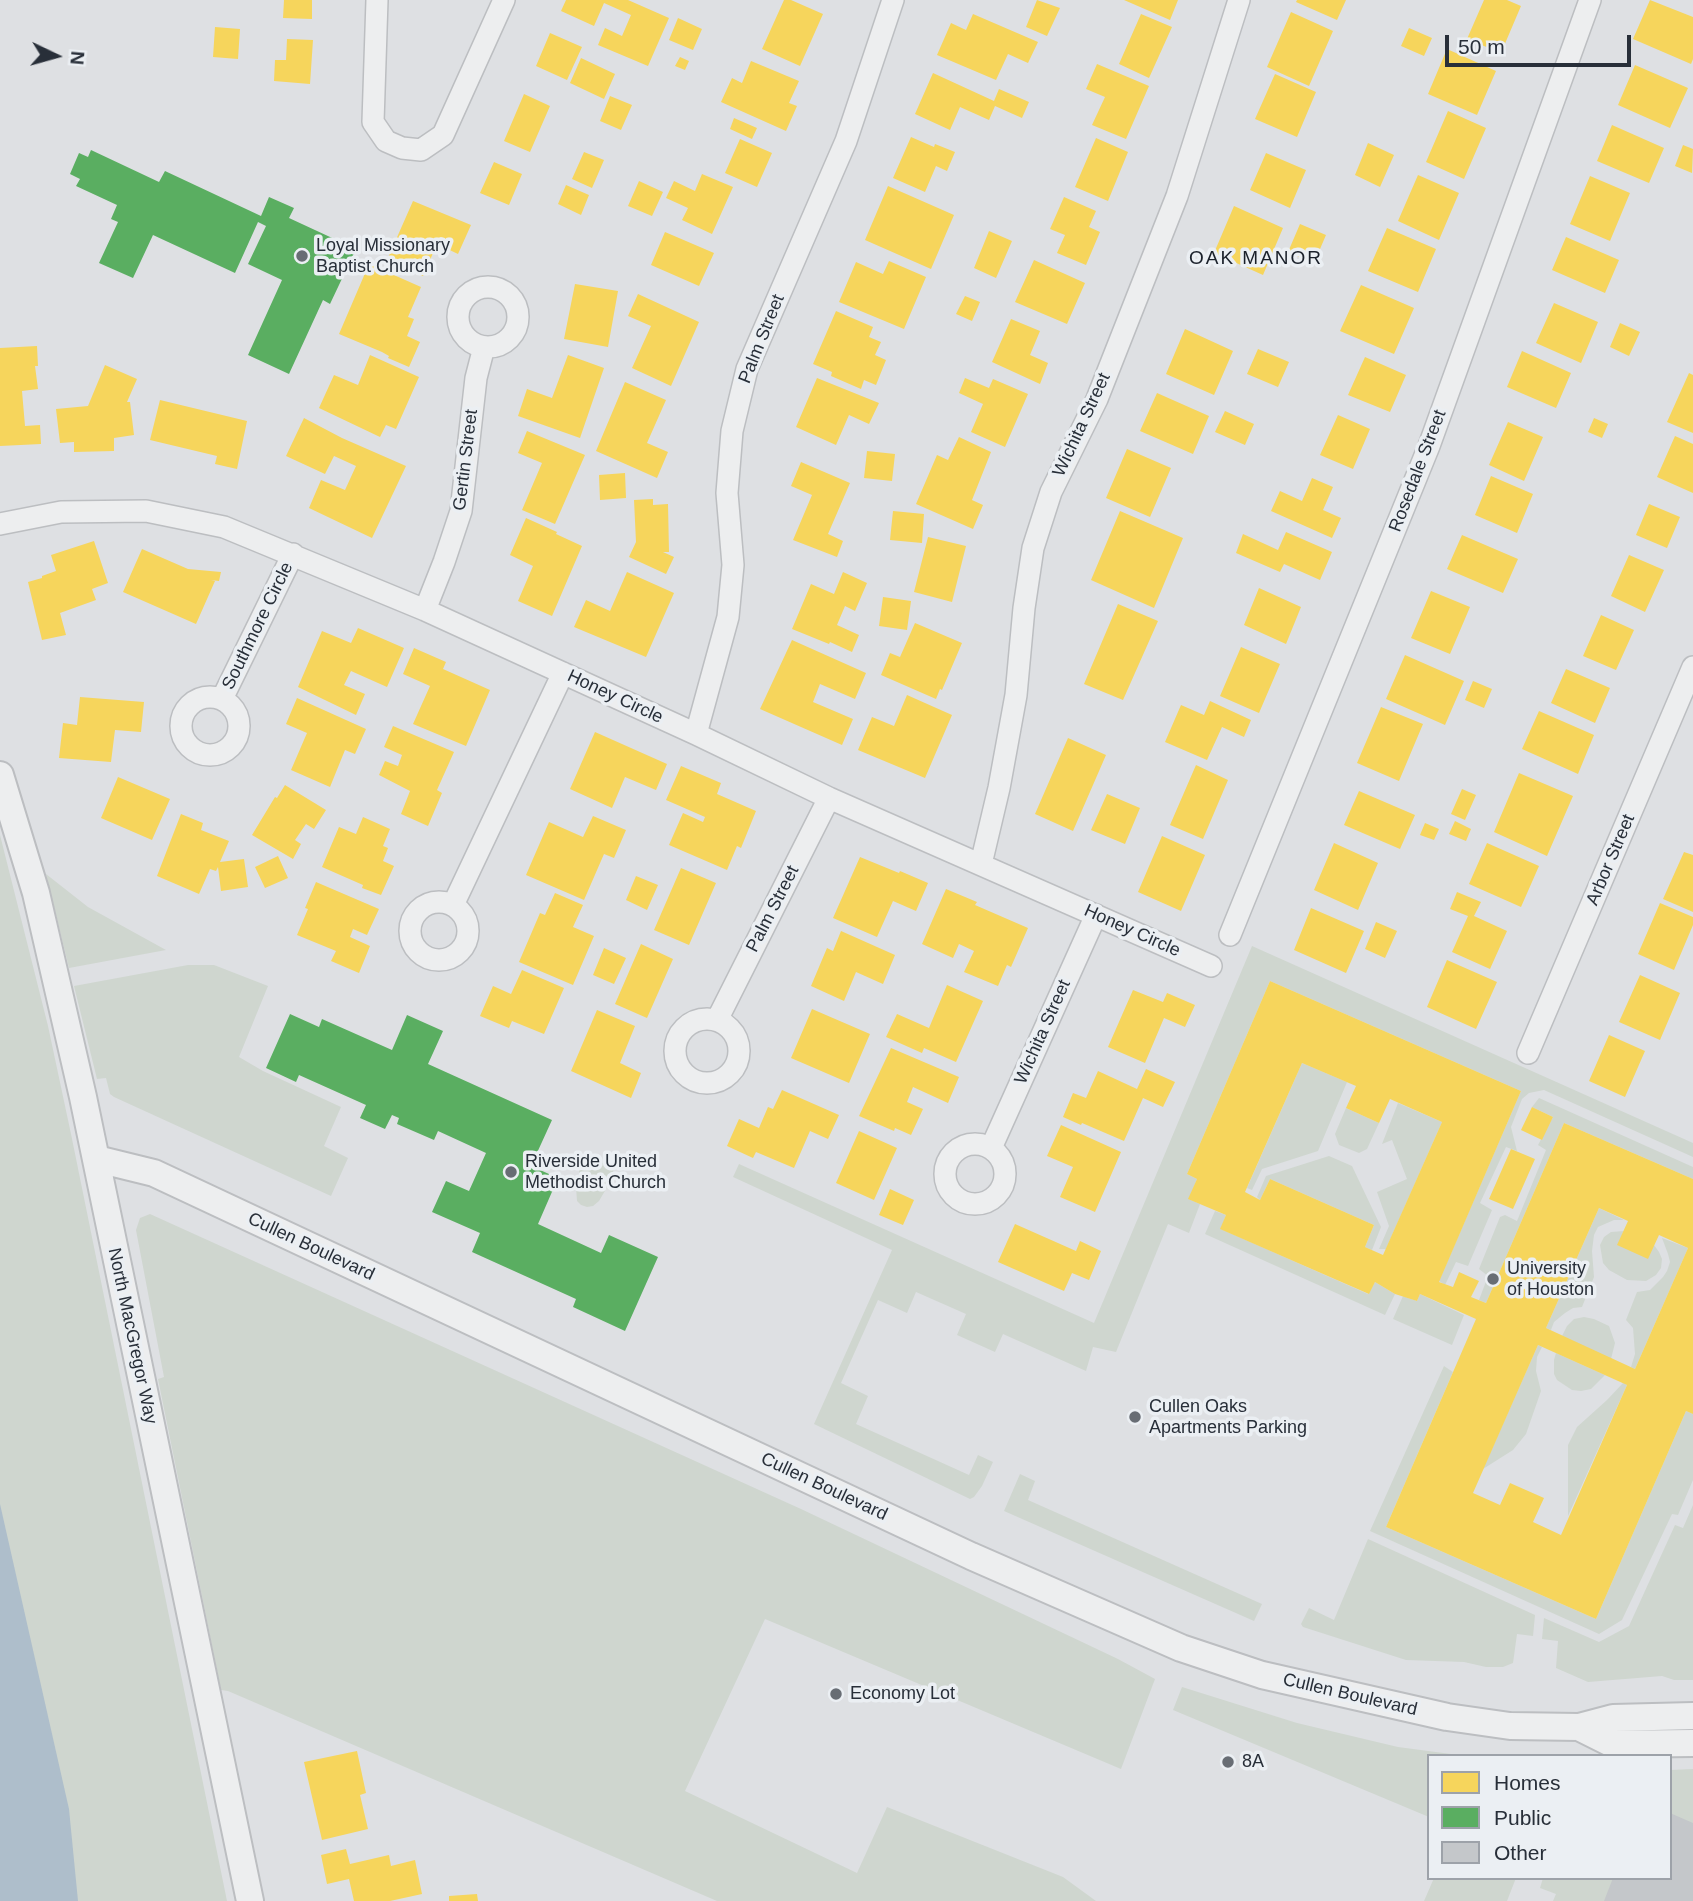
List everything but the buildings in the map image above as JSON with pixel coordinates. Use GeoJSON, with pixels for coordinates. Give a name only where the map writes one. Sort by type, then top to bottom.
{"type":"FeatureCollection","features":[{"type":"Feature","properties":{"kind":"street"},"geometry":{"type":"LineString","coordinates":[[377,0],[373,122],[386,141],[402,148],[421,150],[443,135],[504,0]]}},
{"type":"Feature","properties":{"kind":"street","name":"Palm Street"},"geometry":{"type":"LineString","coordinates":[[696,734],[728,617],[733,565],[727,493],[732,431],[747,369],[846,141],[893,0]]}},
{"type":"Feature","properties":{"kind":"street","name":"Wichita Street"},"geometry":{"type":"LineString","coordinates":[[981,864],[1017,695],[1024,608],[1034,548],[1051,492],[1097,399],[1177,196],[1240,0]]}},
{"type":"Feature","properties":{"kind":"street","name":"Rosedale Street"},"geometry":{"type":"LineString","coordinates":[[1230,935],[1429,446],[1590,0]]}},
{"type":"Feature","properties":{"kind":"street","name":"Gertin Street"},"geometry":{"type":"LineString","coordinates":[[425,610],[461,511],[476,378],[484,347]]}},
{"type":"Feature","properties":{"kind":"street","name":"Honey Circle"},"geometry":{"type":"LineString","coordinates":[[0,524],[61,512],[146,511],[224,527],[425,610],[829,798],[1210,965]]}},
{"type":"Feature","properties":{"kind":"street","name":"Southmore Circle"},"geometry":{"type":"LineString","coordinates":[[222,699],[293,554]]}},
{"type":"Feature","properties":{"kind":"street","name":"Arbor Street"},"geometry":{"type":"LineString","coordinates":[[1528,1053],[1693,667]]}},
{"type":"Feature","properties":{"kind":"street"},"geometry":{"type":"LineString","coordinates":[[453,905],[563,673]]}},
{"type":"Feature","properties":{"kind":"street","name":"North MacGregor Way"},"geometry":{"type":"LineString","coordinates":[[0,775],[36,893],[96,1159],[250,1901]]}},
{"type":"Feature","properties":{"kind":"street","name":"Palm Street"},"geometry":{"type":"LineString","coordinates":[[717,1020],[829,798]]}},
{"type":"Feature","properties":{"kind":"street","name":"Wichita Street"},"geometry":{"type":"LineString","coordinates":[[990,1148],[1096,915]]}},
{"type":"Feature","properties":{"kind":"street","name":"Cullen Boulevard"},"geometry":{"type":"LineString","coordinates":[[96,1159],[154,1174],[971,1556],[1181,1648],[1262,1675],[1447,1717],[1510,1726],[1579,1727],[1613,1718],[1693,1716]]}},
{"type":"Feature","properties":{"kind":"street","name":"Cullen Boulevard"},"geometry":{"type":"LineString","coordinates":[[1579,1727],[1613,1744],[1693,1743]]}},
{"type":"Feature","properties":{"kind":"shaded area"},"geometry":{"type":"Polygon","coordinates":[[[0,835],[48,1026],[71,1134],[227,1901],[0,1901],[0,835]]]}},
{"type":"Feature","properties":{"kind":"shaded area"},"geometry":{"type":"Polygon","coordinates":[[[46,874],[88,907],[166,950],[69,968],[46,874]]]}},
{"type":"Feature","properties":{"kind":"shaded area"},"geometry":{"type":"Polygon","coordinates":[[[1252,946],[1693,1143],[1693,1157],[1544,1090],[1529,1093],[1522,1099],[1511,1127],[1517,1151],[1506,1147],[1480,1203],[1492,1210],[1468,1266],[1456,1262],[1445,1285],[1439,1281],[1521,1091],[1270,981],[1187,1174],[1197,1179],[1189,1199],[1200,1204],[1189,1233],[1168,1224],[1116,1352],[1093,1347],[1086,1371],[1003,1334],[995,1352],[957,1335],[966,1314],[916,1292],[907,1313],[878,1300],[841,1383],[868,1396],[856,1424],[969,1475],[978,1455],[993,1462],[974,1497],[970,1499],[814,1424],[892,1250],[733,1177],[739,1164],[1094,1323],[1252,946]]]}},
{"type":"Feature","properties":{"kind":"shaded area"},"geometry":{"type":"Polygon","coordinates":[[[188,965],[214,965],[268,986],[239,1057],[341,1107],[324,1146],[348,1158],[331,1196],[114,1097],[110,1094],[106,1078],[97,1079],[74,986],[188,965]]]}},
{"type":"Feature","properties":{"kind":"shaded area"},"geometry":{"type":"Polygon","coordinates":[[[1302,1063],[1347,1082],[1318,1151],[1262,1169],[1252,1190],[1247,1188],[1302,1063]]]}},
{"type":"Feature","properties":{"kind":"shaded area"},"geometry":{"type":"Polygon","coordinates":[[[1539,1098],[1693,1167],[1693,1179],[1564,1123],[1486,1303],[1479,1300],[1488,1276],[1479,1269],[1500,1217],[1505,1215],[1517,1221],[1546,1150],[1538,1145],[1553,1117],[1532,1107],[1539,1098]]]}},
{"type":"Feature","properties":{"kind":"shaded area"},"geometry":{"type":"Polygon","coordinates":[[[1398,1103],[1442,1122],[1386,1249],[1379,1249],[1389,1226],[1377,1192],[1407,1179],[1392,1140],[1382,1144],[1398,1103]]]}},
{"type":"Feature","properties":{"kind":"shaded area"},"geometry":{"type":"Polygon","coordinates":[[[1346,1108],[1379,1123],[1367,1149],[1359,1153],[1339,1145],[1335,1134],[1346,1108]]]}},
{"type":"Feature","properties":{"kind":"shaded area"},"geometry":{"type":"Polygon","coordinates":[[[593,1155],[614,1169],[599,1201],[587,1207],[577,1201],[576,1187],[579,1163],[593,1155]]]}},
{"type":"Feature","properties":{"kind":"shaded area"},"geometry":{"type":"Polygon","coordinates":[[[1329,1156],[1352,1166],[1381,1227],[1372,1250],[1365,1247],[1374,1225],[1270,1179],[1260,1200],[1257,1197],[1266,1176],[1329,1156]]]}},
{"type":"Feature","properties":{"kind":"shaded area"},"geometry":{"type":"Polygon","coordinates":[[[1599,1208],[1624,1220],[1614,1220],[1598,1227],[1592,1251],[1594,1277],[1582,1307],[1565,1313],[1554,1322],[1551,1330],[1546,1328],[1599,1208]]]}},
{"type":"Feature","properties":{"kind":"shaded area"},"geometry":{"type":"Polygon","coordinates":[[[1215,1211],[1226,1215],[1221,1229],[1368,1294],[1375,1282],[1395,1294],[1385,1315],[1205,1234],[1215,1211]]]}},
{"type":"Feature","properties":{"kind":"shaded area"},"geometry":{"type":"Polygon","coordinates":[[[150,1214],[801,1509],[1155,1679],[1121,1769],[765,1619],[685,1791],[857,1873],[887,1807],[1063,1877],[1096,1901],[717,1901],[221,1690],[158,1379],[164,1377],[136,1230],[140,1218],[150,1214]]]}},
{"type":"Feature","properties":{"kind":"shaded area"},"geometry":{"type":"Polygon","coordinates":[[[1624,1231],[1618,1245],[1654,1245],[1659,1252],[1662,1259],[1661,1268],[1646,1281],[1627,1280],[1609,1270],[1603,1263],[1600,1245],[1604,1237],[1611,1232],[1624,1231]]]}},
{"type":"Feature","properties":{"kind":"shaded area"},"geometry":{"type":"Polygon","coordinates":[[[1662,1238],[1688,1248],[1635,1369],[1631,1367],[1635,1354],[1633,1328],[1626,1320],[1637,1292],[1650,1290],[1667,1271],[1670,1262],[1662,1238]]]}},
{"type":"Feature","properties":{"kind":"shaded area"},"geometry":{"type":"Polygon","coordinates":[[[1420,1294],[1464,1315],[1452,1345],[1393,1319],[1403,1296],[1417,1301],[1420,1294]]]}},
{"type":"Feature","properties":{"kind":"shaded area"},"geometry":{"type":"Polygon","coordinates":[[[1584,1317],[1609,1326],[1615,1343],[1611,1359],[1562,1336],[1574,1319],[1584,1317]]]}},
{"type":"Feature","properties":{"kind":"shaded area"},"geometry":{"type":"Polygon","coordinates":[[[1538,1345],[1542,1347],[1537,1357],[1536,1371],[1541,1391],[1526,1434],[1513,1450],[1483,1469],[1538,1345]]]}},
{"type":"Feature","properties":{"kind":"shaded area"},"geometry":{"type":"Polygon","coordinates":[[[1556,1353],[1605,1375],[1591,1389],[1572,1390],[1557,1380],[1554,1374],[1556,1353]]]}},
{"type":"Feature","properties":{"kind":"shaded area"},"geometry":{"type":"Polygon","coordinates":[[[1444,1366],[1453,1372],[1386,1527],[1596,1619],[1686,1411],[1693,1414],[1693,1480],[1678,1515],[1672,1514],[1622,1620],[1599,1634],[1370,1531],[1444,1366]]]}},
{"type":"Feature","properties":{"kind":"shaded area"},"geometry":{"type":"Polygon","coordinates":[[[1623,1383],[1627,1385],[1568,1516],[1568,1445],[1577,1427],[1623,1383]]]}},
{"type":"Feature","properties":{"kind":"shaded area"},"geometry":{"type":"Polygon","coordinates":[[[1020,1474],[1035,1481],[1028,1500],[1262,1604],[1254,1621],[1004,1511],[1020,1474]]]}},
{"type":"Feature","properties":{"kind":"shaded area"},"geometry":{"type":"Polygon","coordinates":[[[1693,1505],[1693,1680],[1674,1680],[1662,1676],[1588,1682],[1556,1668],[1558,1641],[1542,1639],[1544,1618],[1599,1642],[1629,1626],[1675,1525],[1683,1528],[1693,1505]]]}},
{"type":"Feature","properties":{"kind":"shaded area"},"geometry":{"type":"Polygon","coordinates":[[[1368,1539],[1535,1615],[1533,1636],[1517,1634],[1513,1663],[1503,1667],[1486,1667],[1464,1662],[1406,1660],[1303,1627],[1301,1624],[1309,1608],[1334,1620],[1368,1539]]]}},
{"type":"Feature","properties":{"kind":"shaded area"},"geometry":{"type":"Polygon","coordinates":[[[1182,1687],[1297,1723],[1398,1747],[1451,1754],[1427,1754],[1427,1816],[1173,1710],[1182,1687]]]}},
{"type":"Feature","properties":{"kind":"shaded area"},"geometry":{"type":"Polygon","coordinates":[[[1693,1769],[1693,1824],[1672,1815],[1672,1770],[1693,1769]]]}},
{"type":"Feature","properties":{"kind":"shaded area"},"geometry":{"type":"Polygon","coordinates":[[[1433,1880],[1515,1880],[1507,1901],[1424,1901],[1433,1880]]]}},
{"type":"Feature","properties":{"kind":"shaded area"},"geometry":{"type":"Polygon","coordinates":[[[1542,1880],[1614,1880],[1605,1901],[1553,1901],[1556,1894],[1540,1888],[1542,1880]]]}},
{"type":"Feature","properties":{"kind":"water"},"geometry":{"type":"Polygon","coordinates":[[[0,1504],[69,1809],[78,1901],[0,1901],[0,1504]]]}},
{"type":"Feature","properties":{"kind":"place","name":"Loyal Missionary Baptist Church"},"geometry":{"type":"Point","coordinates":[302,256]}},
{"type":"Feature","properties":{"kind":"place","name":"Riverside United Methodist Church"},"geometry":{"type":"Point","coordinates":[511,1172]}},
{"type":"Feature","properties":{"kind":"place","name":"University of Houston"},"geometry":{"type":"Point","coordinates":[1493,1279]}},
{"type":"Feature","properties":{"kind":"place","name":"Cullen Oaks Apartments Parking"},"geometry":{"type":"Point","coordinates":[1135,1417]}},
{"type":"Feature","properties":{"kind":"place","name":"Economy Lot"},"geometry":{"type":"Point","coordinates":[836,1694]}},
{"type":"Feature","properties":{"kind":"place","name":"8A"},"geometry":{"type":"Point","coordinates":[1228,1762]}},
{"type":"Feature","properties":{"kind":"district","name":"OAK MANOR"},"geometry":{"type":"Point","coordinates":[1256,259]}}]}
